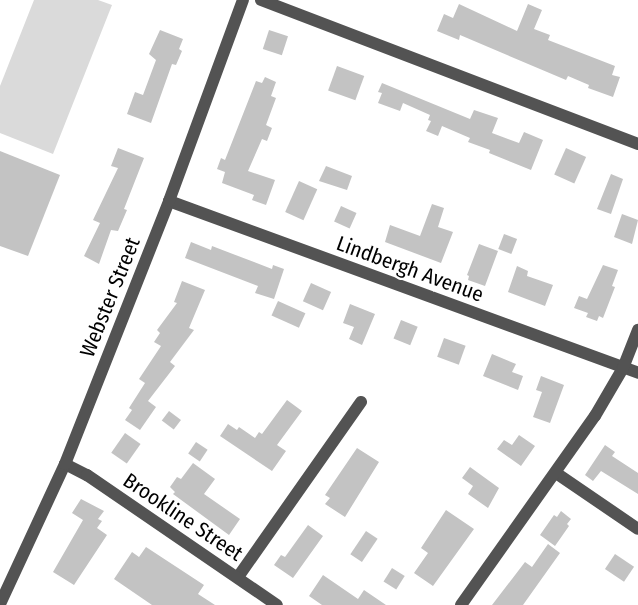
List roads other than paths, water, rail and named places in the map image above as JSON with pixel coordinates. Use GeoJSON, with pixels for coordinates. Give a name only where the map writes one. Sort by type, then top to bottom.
{"type":"FeatureCollection","features":[{"type":"Feature","properties":{"kind":"street","name":"Webster Street"},"geometry":{"type":"LineString","coordinates":[[0,604],[65,464],[169,201],[243,0]]}},
{"type":"Feature","properties":{"kind":"street"},"geometry":{"type":"LineString","coordinates":[[261,0],[638,144]]}},
{"type":"Feature","properties":{"kind":"street","name":"Lindbergh Avenue"},"geometry":{"type":"LineString","coordinates":[[169,201],[638,373]]}},
{"type":"Feature","properties":{"kind":"street"},"geometry":{"type":"LineString","coordinates":[[461,605],[595,416],[623,368],[638,330]]}},
{"type":"Feature","properties":{"kind":"street"},"geometry":{"type":"LineString","coordinates":[[238,578],[361,402]]}},
{"type":"Feature","properties":{"kind":"street","name":"Brookline Street"},"geometry":{"type":"LineString","coordinates":[[65,464],[87,475],[277,605]]}},
{"type":"Feature","properties":{"kind":"street"},"geometry":{"type":"LineString","coordinates":[[556,473],[638,529]]}}]}
